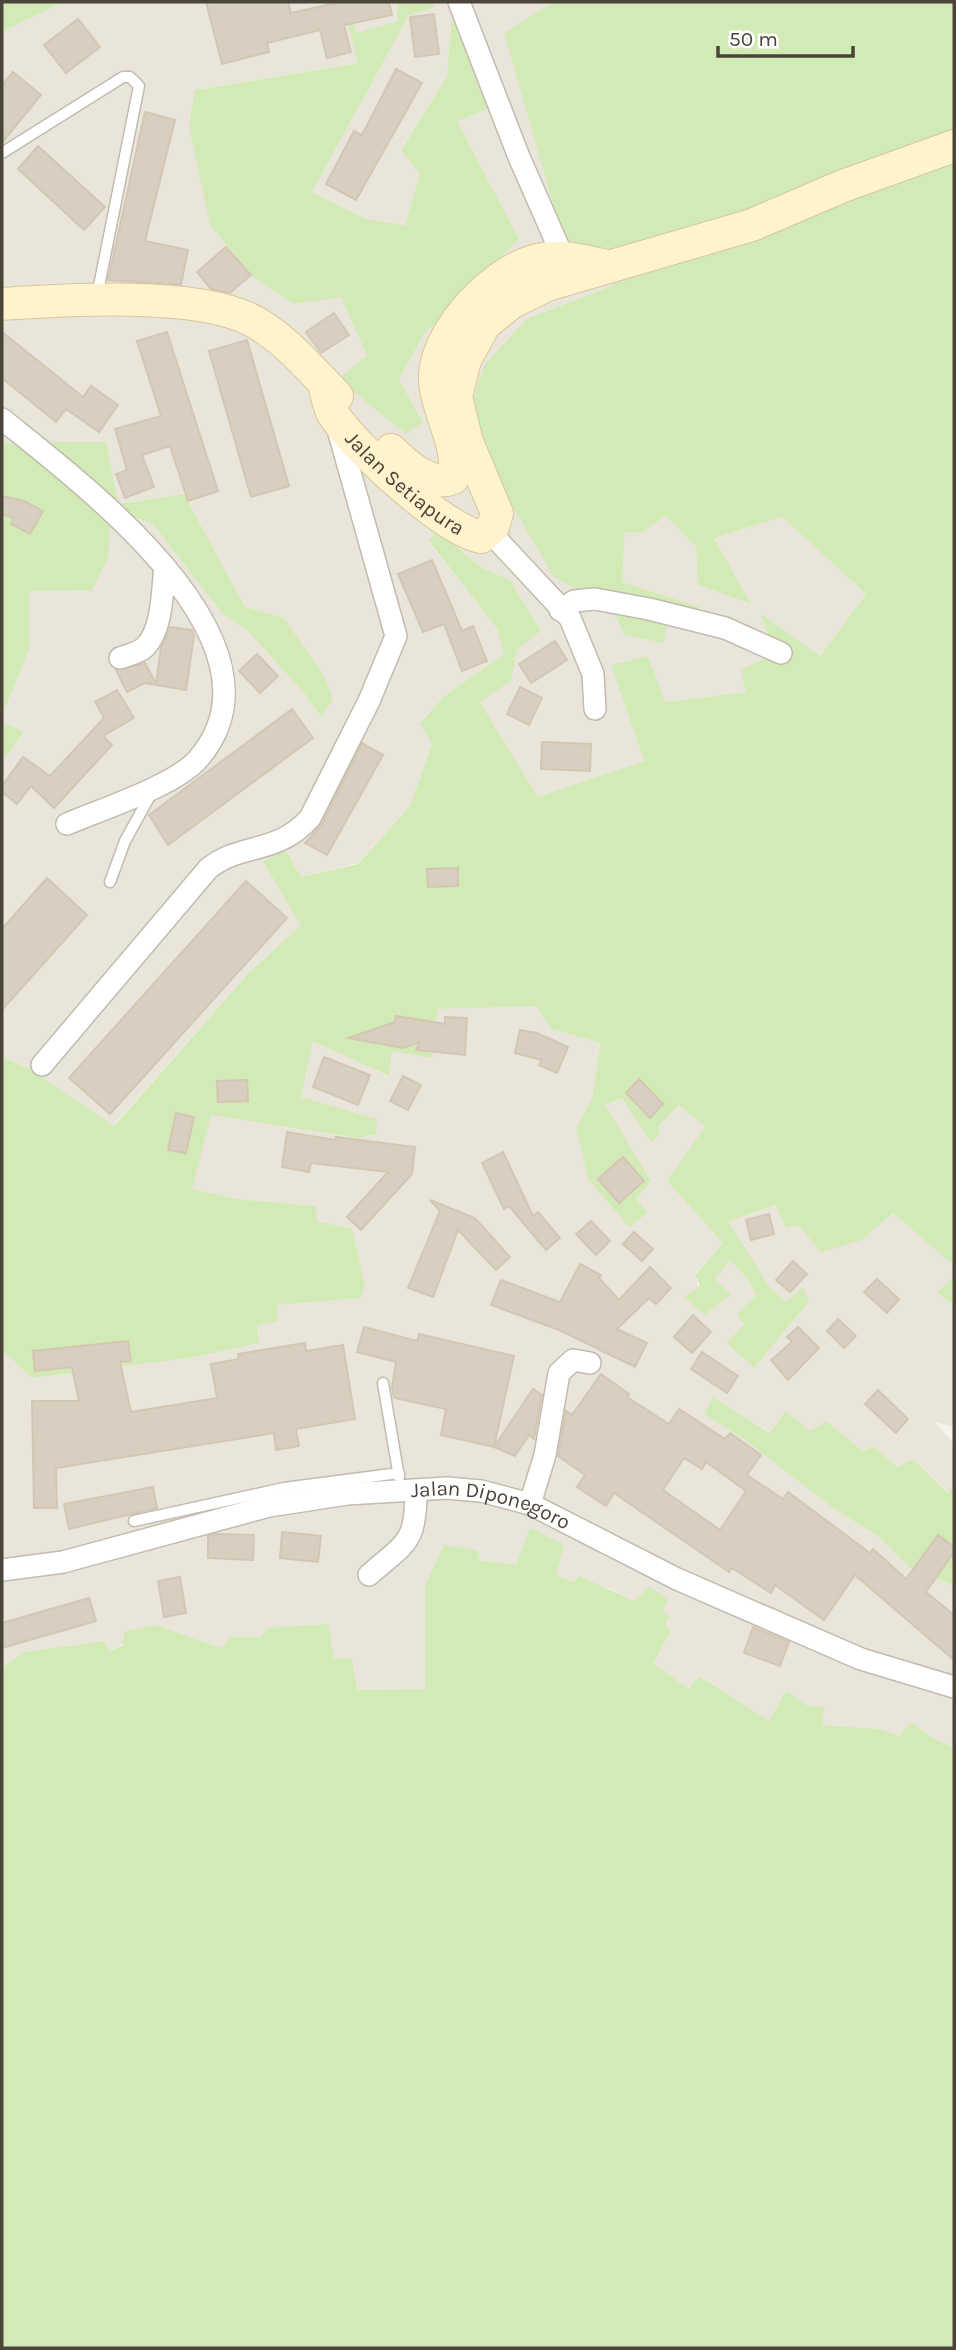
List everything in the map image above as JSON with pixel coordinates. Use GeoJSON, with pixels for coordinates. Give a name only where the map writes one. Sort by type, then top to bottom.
{"type":"FeatureCollection","features":[{"type":"Feature","properties":{"kind":"street"},"geometry":{"type":"LineString","coordinates":[[459,2],[519,157],[563,257]]}},
{"type":"Feature","properties":{"kind":"street","name":"Jalan Setiapura"},"geometry":{"type":"LineString","coordinates":[[324,383],[333,414],[372,457],[432,511],[471,535],[481,537],[490,531],[497,513],[467,442],[456,397],[465,360],[484,325],[512,302],[547,285],[752,225],[843,186],[954,146]]}},
{"type":"Feature","properties":{"kind":"street","name":"Jalan Setiapura"},"geometry":{"type":"LineString","coordinates":[[2,304],[96,299],[184,304],[222,310],[250,320],[269,331],[402,461],[441,482],[453,478],[454,454],[436,398],[435,374],[440,348],[452,327],[502,276],[531,262],[563,257],[610,267]]}},
{"type":"Feature","properties":{"kind":"street"},"geometry":{"type":"LineString","coordinates":[[42,1065],[208,869],[228,857],[277,843],[296,834],[310,818],[369,701],[396,636],[333,414]]}},
{"type":"Feature","properties":{"kind":"street"},"geometry":{"type":"LineString","coordinates":[[2,419],[62,468],[165,567],[190,597],[219,652],[226,686],[223,715],[198,760],[177,777],[67,824]]}},
{"type":"Feature","properties":{"kind":"street"},"geometry":{"type":"LineString","coordinates":[[490,531],[570,618],[581,638],[593,674],[595,709]]}},
{"type":"Feature","properties":{"kind":"street"},"geometry":{"type":"LineString","coordinates":[[120,658],[143,649],[148,644],[159,612],[165,567]]}},
{"type":"Feature","properties":{"kind":"street"},"geometry":{"type":"LineString","coordinates":[[561,610],[575,601],[595,599],[649,609],[725,628],[781,653]]}},
{"type":"Feature","properties":{"kind":"street"},"geometry":{"type":"LineString","coordinates":[[530,1504],[545,1455],[559,1373],[573,1360],[590,1363]]}},
{"type":"Feature","properties":{"kind":"street"},"geometry":{"type":"LineString","coordinates":[[369,1575],[406,1542],[413,1530],[405,1485]]}},
{"type":"Feature","properties":{"kind":"street","name":"Jalan Diponegoro"},"geometry":{"type":"LineString","coordinates":[[2,1570],[64,1562],[269,1506],[405,1485],[481,1491],[530,1504],[677,1579],[862,1659],[954,1687]]}},
{"type":"Feature","properties":{"kind":"lane"},"geometry":{"type":"LineString","coordinates":[[2,153],[123,77],[130,77],[139,86],[96,299]]}},
{"type":"Feature","properties":{"kind":"lane"},"geometry":{"type":"LineString","coordinates":[[110,882],[125,841],[156,785]]}},
{"type":"Feature","properties":{"kind":"lane"},"geometry":{"type":"LineString","coordinates":[[134,1521],[285,1488],[405,1485],[383,1383]]}},
{"type":"Feature","properties":{"kind":"shaded area"},"geometry":{"type":"Polygon","coordinates":[[[63,2],[342,2],[358,63],[195,90],[341,296],[367,356],[339,379],[423,421],[399,379],[424,334],[519,239],[457,121],[451,23],[447,76],[401,149],[420,174],[405,227],[364,218],[312,192],[409,15],[434,7],[434,2],[553,2],[504,34],[630,265],[610,287],[528,318],[527,528],[553,576],[668,616],[700,609],[622,582],[625,532],[641,533],[666,516],[696,547],[699,585],[750,604],[714,538],[782,517],[866,594],[820,656],[761,614],[775,654],[746,692],[664,702],[611,665],[644,761],[538,797],[480,702],[511,681],[517,650],[541,631],[510,580],[482,568],[439,531],[429,542],[497,629],[504,654],[443,697],[420,722],[432,744],[410,806],[358,863],[301,877],[263,863],[302,925],[247,975],[113,1126],[28,1068],[2,1057],[2,756],[5,758],[24,732],[2,722],[2,716],[29,649],[28,591],[110,510],[152,523],[222,613],[246,629],[304,693],[321,717],[284,618],[245,607],[184,494],[118,504],[44,451],[2,442],[2,32],[63,2]]]}},
{"type":"Feature","properties":{"kind":"shaded area"},"geometry":{"type":"Polygon","coordinates":[[[350,2],[397,2],[399,21],[356,33],[350,2]]]}},
{"type":"Feature","properties":{"kind":"shaded area"},"geometry":{"type":"Polygon","coordinates":[[[538,1006],[551,1029],[602,1043],[592,1098],[576,1128],[636,1199],[651,1181],[604,1105],[622,1098],[658,1127],[679,1105],[706,1127],[667,1181],[723,1243],[695,1274],[705,1315],[730,1296],[715,1280],[730,1260],[748,1279],[756,1295],[738,1314],[744,1324],[754,1368],[802,1311],[786,1303],[770,1288],[727,1221],[777,1205],[797,1225],[862,1240],[893,1213],[954,1266],[954,1277],[937,1292],[954,1306],[954,1427],[934,1422],[954,1443],[954,1486],[949,1493],[913,1459],[898,1467],[873,1446],[863,1451],[826,1421],[810,1431],[771,1433],[713,1397],[704,1414],[745,1440],[833,1508],[879,1537],[910,1568],[954,1586],[954,1748],[929,1736],[912,1723],[899,1737],[879,1729],[822,1725],[808,1706],[786,1691],[769,1722],[700,1676],[689,1689],[653,1663],[671,1631],[635,1601],[606,1587],[574,1582],[556,1575],[530,1529],[516,1565],[479,1560],[425,1586],[425,1689],[357,1690],[334,1659],[327,1624],[261,1637],[232,1637],[222,1648],[155,1625],[110,1651],[104,1641],[24,1652],[2,1668],[2,1350],[32,1378],[190,1358],[259,1343],[257,1325],[277,1305],[359,1298],[351,1229],[316,1221],[316,1206],[237,1199],[191,1189],[211,1115],[357,1138],[333,1107],[301,1097],[313,1040],[388,1076],[392,1051],[435,1026],[436,1009],[538,1006]]]}},
{"type":"Feature","properties":{"kind":"green space"},"geometry":{"type":"Polygon","coordinates":[[[2,2],[63,2],[2,32],[2,2]]]}},
{"type":"Feature","properties":{"kind":"green space"},"geometry":{"type":"Polygon","coordinates":[[[342,2],[350,2],[356,33],[398,21],[397,2],[434,2],[435,7],[409,15],[312,192],[364,218],[405,226],[420,174],[401,150],[447,76],[451,23],[468,22],[495,106],[457,121],[519,239],[424,334],[399,379],[423,422],[406,434],[338,379],[367,356],[341,297],[294,304],[255,278],[210,225],[189,126],[195,90],[358,63],[342,2]]]}},
{"type":"Feature","properties":{"kind":"green space"},"geometry":{"type":"Polygon","coordinates":[[[553,2],[954,2],[954,1266],[893,1213],[862,1240],[821,1252],[798,1225],[786,1228],[776,1205],[728,1221],[770,1288],[786,1302],[803,1288],[809,1302],[754,1368],[727,1343],[744,1324],[737,1314],[756,1295],[748,1279],[730,1260],[715,1280],[731,1295],[705,1315],[684,1297],[700,1286],[695,1275],[723,1243],[667,1181],[705,1127],[679,1105],[658,1127],[660,1135],[651,1142],[622,1098],[605,1105],[651,1181],[636,1199],[647,1213],[629,1227],[588,1179],[576,1128],[592,1098],[601,1043],[551,1029],[537,1006],[437,1009],[432,1058],[392,1051],[389,1076],[313,1041],[301,1097],[377,1119],[376,1134],[357,1138],[211,1115],[192,1189],[237,1199],[316,1206],[317,1221],[352,1229],[365,1286],[360,1298],[277,1305],[277,1322],[257,1325],[259,1343],[190,1358],[32,1378],[2,1350],[2,1057],[28,1068],[114,1126],[247,975],[301,925],[263,862],[285,850],[301,877],[358,864],[410,806],[432,744],[420,723],[443,697],[504,654],[497,629],[429,541],[438,531],[482,568],[510,580],[541,631],[517,650],[511,681],[480,702],[538,797],[644,761],[611,665],[648,656],[665,702],[746,692],[741,670],[775,653],[760,613],[820,656],[866,594],[782,517],[714,538],[751,604],[698,585],[696,547],[666,516],[641,533],[625,532],[622,582],[702,608],[669,616],[663,643],[625,635],[612,609],[553,576],[465,423],[485,364],[528,318],[610,287],[630,266],[566,249],[504,33],[553,2]]]}},
{"type":"Feature","properties":{"kind":"green space"},"geometry":{"type":"Polygon","coordinates":[[[2,442],[44,451],[55,442],[106,442],[118,504],[184,494],[245,607],[284,618],[325,678],[333,700],[321,717],[304,693],[246,629],[222,613],[152,523],[111,510],[108,557],[92,590],[29,591],[29,649],[2,716],[2,442]]]}},
{"type":"Feature","properties":{"kind":"green space"},"geometry":{"type":"Polygon","coordinates":[[[2,722],[24,732],[5,758],[2,756],[2,722]]]}},
{"type":"Feature","properties":{"kind":"green space"},"geometry":{"type":"Polygon","coordinates":[[[954,1277],[954,1306],[937,1292],[954,1277]]]}},
{"type":"Feature","properties":{"kind":"green space"},"geometry":{"type":"Polygon","coordinates":[[[713,1397],[770,1433],[786,1411],[810,1431],[826,1421],[863,1451],[873,1446],[898,1467],[913,1459],[948,1493],[954,1486],[954,1586],[910,1568],[879,1537],[833,1508],[745,1440],[704,1414],[713,1397]]]}},
{"type":"Feature","properties":{"kind":"green space"},"geometry":{"type":"Polygon","coordinates":[[[530,1528],[564,1545],[556,1575],[574,1582],[579,1576],[635,1601],[649,1587],[668,1599],[663,1611],[669,1616],[665,1625],[671,1631],[653,1663],[689,1689],[699,1676],[769,1721],[786,1691],[808,1706],[825,1707],[822,1725],[879,1729],[899,1736],[912,1722],[929,1736],[954,1748],[954,2348],[2,2348],[2,1668],[24,1652],[104,1641],[110,1651],[123,1645],[124,1632],[155,1625],[222,1648],[231,1637],[261,1637],[268,1628],[328,1624],[334,1659],[352,1659],[357,1690],[425,1689],[425,1586],[444,1545],[477,1550],[479,1560],[516,1565],[530,1528]]]}},
{"type":"Feature","properties":{"kind":"building"},"geometry":{"type":"Polygon","coordinates":[[[206,2],[288,2],[291,13],[340,2],[389,2],[392,15],[344,25],[351,52],[327,58],[320,30],[267,43],[269,52],[222,64],[206,2]]]}},
{"type":"Feature","properties":{"kind":"building"},"geometry":{"type":"Polygon","coordinates":[[[434,14],[439,54],[415,57],[410,17],[434,14]]]}},
{"type":"Feature","properties":{"kind":"building"},"geometry":{"type":"Polygon","coordinates":[[[78,19],[100,47],[66,73],[44,45],[78,19]]]}},
{"type":"Feature","properties":{"kind":"building"},"geometry":{"type":"Polygon","coordinates":[[[396,69],[422,83],[356,200],[326,184],[354,131],[362,135],[396,69]]]}},
{"type":"Feature","properties":{"kind":"building"},"geometry":{"type":"Polygon","coordinates":[[[13,72],[41,95],[2,143],[2,85],[13,72]]]}},
{"type":"Feature","properties":{"kind":"building"},"geometry":{"type":"Polygon","coordinates":[[[145,112],[175,120],[145,241],[188,250],[181,285],[108,280],[145,112]]]}},
{"type":"Feature","properties":{"kind":"building"},"geometry":{"type":"Polygon","coordinates":[[[38,146],[105,207],[84,230],[18,169],[38,146]]]}},
{"type":"Feature","properties":{"kind":"building"},"geometry":{"type":"Polygon","coordinates":[[[226,247],[251,275],[230,293],[211,289],[197,272],[226,247]]]}},
{"type":"Feature","properties":{"kind":"building"},"geometry":{"type":"Polygon","coordinates":[[[334,313],[349,335],[321,353],[306,332],[334,313]]]}},
{"type":"Feature","properties":{"kind":"building"},"geometry":{"type":"Polygon","coordinates":[[[2,332],[83,397],[91,386],[118,405],[99,432],[66,409],[56,422],[2,378],[2,332]]]}},
{"type":"Feature","properties":{"kind":"building"},"geometry":{"type":"Polygon","coordinates":[[[167,332],[218,491],[188,501],[170,446],[142,455],[154,487],[125,498],[116,474],[127,470],[115,429],[161,416],[137,341],[167,332]]]}},
{"type":"Feature","properties":{"kind":"building"},"geometry":{"type":"Polygon","coordinates":[[[247,340],[289,486],[251,497],[209,351],[247,340]]]}},
{"type":"Feature","properties":{"kind":"building"},"geometry":{"type":"Polygon","coordinates":[[[2,496],[24,501],[43,511],[30,534],[11,524],[14,518],[2,514],[2,496]]]}},
{"type":"Feature","properties":{"kind":"building"},"geometry":{"type":"Polygon","coordinates":[[[432,560],[462,631],[473,626],[487,661],[462,671],[444,624],[423,632],[398,574],[432,560]]]}},
{"type":"Feature","properties":{"kind":"building"},"geometry":{"type":"Polygon","coordinates":[[[170,627],[192,630],[194,636],[186,690],[145,683],[127,692],[116,670],[145,663],[156,684],[161,648],[170,627]]]}},
{"type":"Feature","properties":{"kind":"building"},"geometry":{"type":"Polygon","coordinates":[[[555,641],[567,660],[531,683],[519,664],[555,641]]]}},
{"type":"Feature","properties":{"kind":"building"},"geometry":{"type":"Polygon","coordinates":[[[257,654],[278,676],[260,693],[239,671],[257,654]]]}},
{"type":"Feature","properties":{"kind":"building"},"geometry":{"type":"Polygon","coordinates":[[[520,687],[542,698],[529,725],[507,714],[520,687]]]}},
{"type":"Feature","properties":{"kind":"building"},"geometry":{"type":"Polygon","coordinates":[[[117,690],[134,718],[103,736],[112,745],[54,808],[31,786],[17,804],[2,792],[2,786],[23,757],[50,776],[104,718],[95,702],[117,690]]]}},
{"type":"Feature","properties":{"kind":"building"},"geometry":{"type":"Polygon","coordinates":[[[292,709],[313,738],[168,845],[149,815],[292,709]]]}},
{"type":"Feature","properties":{"kind":"building"},"geometry":{"type":"Polygon","coordinates":[[[542,742],[591,744],[590,771],[541,769],[542,742]]]}},
{"type":"Feature","properties":{"kind":"building"},"geometry":{"type":"Polygon","coordinates":[[[362,743],[383,755],[327,855],[305,843],[322,824],[362,743]]]}},
{"type":"Feature","properties":{"kind":"building"},"geometry":{"type":"Polygon","coordinates":[[[458,868],[458,886],[428,887],[427,869],[458,868]]]}},
{"type":"Feature","properties":{"kind":"building"},"geometry":{"type":"Polygon","coordinates":[[[47,878],[87,915],[2,1010],[2,929],[47,878]]]}},
{"type":"Feature","properties":{"kind":"building"},"geometry":{"type":"Polygon","coordinates":[[[246,881],[287,918],[110,1114],[69,1078],[246,881]]]}},
{"type":"Feature","properties":{"kind":"building"},"geometry":{"type":"Polygon","coordinates":[[[396,1016],[445,1024],[445,1017],[467,1018],[465,1055],[416,1050],[420,1042],[403,1048],[348,1038],[395,1022],[396,1016]]]}},
{"type":"Feature","properties":{"kind":"building"},"geometry":{"type":"Polygon","coordinates":[[[520,1030],[537,1033],[568,1047],[557,1073],[539,1065],[542,1060],[515,1053],[520,1030]]]}},
{"type":"Feature","properties":{"kind":"building"},"geometry":{"type":"Polygon","coordinates":[[[324,1057],[370,1075],[358,1105],[313,1087],[324,1057]]]}},
{"type":"Feature","properties":{"kind":"building"},"geometry":{"type":"Polygon","coordinates":[[[403,1076],[421,1085],[408,1110],[390,1101],[403,1076]]]}},
{"type":"Feature","properties":{"kind":"building"},"geometry":{"type":"Polygon","coordinates":[[[639,1079],[663,1104],[650,1118],[626,1093],[639,1079]]]}},
{"type":"Feature","properties":{"kind":"building"},"geometry":{"type":"Polygon","coordinates":[[[247,1080],[248,1101],[218,1102],[217,1081],[247,1080]]]}},
{"type":"Feature","properties":{"kind":"building"},"geometry":{"type":"Polygon","coordinates":[[[176,1113],[194,1117],[186,1153],[168,1150],[176,1113]]]}},
{"type":"Feature","properties":{"kind":"building"},"geometry":{"type":"Polygon","coordinates":[[[287,1132],[336,1140],[336,1137],[415,1147],[412,1174],[361,1230],[347,1217],[388,1172],[311,1163],[309,1172],[282,1167],[287,1132]]]}},
{"type":"Feature","properties":{"kind":"building"},"geometry":{"type":"Polygon","coordinates":[[[503,1152],[533,1216],[538,1212],[560,1238],[546,1250],[509,1206],[504,1209],[482,1163],[503,1152]]]}},
{"type":"Feature","properties":{"kind":"building"},"geometry":{"type":"Polygon","coordinates":[[[623,1157],[644,1181],[619,1203],[598,1179],[623,1157]]]}},
{"type":"Feature","properties":{"kind":"building"},"geometry":{"type":"Polygon","coordinates":[[[430,1200],[475,1218],[510,1257],[496,1270],[458,1230],[433,1297],[408,1288],[440,1211],[430,1200]]]}},
{"type":"Feature","properties":{"kind":"building"},"geometry":{"type":"Polygon","coordinates":[[[769,1214],[774,1234],[751,1240],[746,1220],[769,1214]]]}},
{"type":"Feature","properties":{"kind":"building"},"geometry":{"type":"Polygon","coordinates":[[[591,1221],[610,1241],[596,1255],[576,1234],[591,1221]]]}},
{"type":"Feature","properties":{"kind":"building"},"geometry":{"type":"Polygon","coordinates":[[[634,1232],[653,1249],[642,1261],[623,1244],[634,1232]]]}},
{"type":"Feature","properties":{"kind":"building"},"geometry":{"type":"Polygon","coordinates":[[[793,1261],[807,1274],[790,1292],[776,1280],[793,1261]]]}},
{"type":"Feature","properties":{"kind":"building"},"geometry":{"type":"Polygon","coordinates":[[[580,1264],[601,1275],[599,1278],[619,1300],[650,1267],[671,1288],[656,1304],[649,1298],[617,1329],[647,1343],[635,1367],[559,1330],[491,1305],[501,1280],[560,1302],[580,1264]]]}},
{"type":"Feature","properties":{"kind":"building"},"geometry":{"type":"Polygon","coordinates":[[[877,1279],[899,1299],[887,1313],[864,1292],[877,1279]]]}},
{"type":"Feature","properties":{"kind":"building"},"geometry":{"type":"Polygon","coordinates":[[[693,1315],[711,1332],[692,1353],[674,1337],[693,1315]]]}},
{"type":"Feature","properties":{"kind":"building"},"geometry":{"type":"Polygon","coordinates":[[[838,1319],[856,1336],[844,1348],[827,1331],[838,1319]]]}},
{"type":"Feature","properties":{"kind":"building"},"geometry":{"type":"Polygon","coordinates":[[[364,1327],[417,1341],[419,1334],[514,1356],[494,1447],[441,1435],[446,1409],[394,1398],[392,1388],[396,1362],[357,1352],[364,1327]]]}},
{"type":"Feature","properties":{"kind":"building"},"geometry":{"type":"Polygon","coordinates":[[[798,1327],[819,1348],[788,1380],[771,1360],[792,1342],[787,1337],[798,1327]]]}},
{"type":"Feature","properties":{"kind":"building"},"geometry":{"type":"Polygon","coordinates":[[[128,1341],[131,1361],[120,1362],[131,1412],[217,1398],[211,1364],[239,1359],[238,1354],[305,1343],[306,1351],[343,1345],[355,1419],[296,1429],[299,1446],[276,1450],[274,1433],[56,1468],[57,1508],[34,1508],[32,1401],[79,1401],[72,1367],[35,1371],[33,1351],[128,1341]]]}},
{"type":"Feature","properties":{"kind":"building"},"geometry":{"type":"Polygon","coordinates":[[[702,1352],[738,1376],[727,1393],[691,1369],[702,1352]]]}},
{"type":"Feature","properties":{"kind":"building"},"geometry":{"type":"Polygon","coordinates":[[[601,1374],[629,1394],[627,1397],[669,1424],[679,1409],[725,1439],[730,1433],[761,1455],[747,1475],[783,1499],[788,1492],[870,1553],[873,1549],[906,1579],[938,1535],[954,1547],[954,1552],[926,1592],[954,1615],[954,1660],[855,1575],[824,1620],[775,1585],[771,1593],[732,1568],[729,1572],[614,1493],[606,1506],[577,1487],[585,1475],[558,1456],[566,1411],[572,1415],[601,1374]],[[684,1458],[663,1490],[720,1530],[746,1491],[706,1462],[702,1469],[684,1458]]]}},
{"type":"Feature","properties":{"kind":"building"},"geometry":{"type":"Polygon","coordinates":[[[533,1389],[542,1395],[534,1439],[529,1435],[515,1456],[494,1447],[533,1389]]]}},
{"type":"Feature","properties":{"kind":"building"},"geometry":{"type":"Polygon","coordinates":[[[878,1390],[908,1419],[896,1433],[865,1404],[878,1390]]]}},
{"type":"Feature","properties":{"kind":"building"},"geometry":{"type":"Polygon","coordinates":[[[153,1487],[157,1508],[69,1529],[64,1504],[153,1487]]]}},
{"type":"Feature","properties":{"kind":"building"},"geometry":{"type":"Polygon","coordinates":[[[282,1532],[321,1536],[318,1562],[280,1558],[282,1532]]]}},
{"type":"Feature","properties":{"kind":"building"},"geometry":{"type":"Polygon","coordinates":[[[254,1535],[253,1560],[208,1558],[208,1536],[254,1535]]]}},
{"type":"Feature","properties":{"kind":"building"},"geometry":{"type":"Polygon","coordinates":[[[180,1577],[186,1613],[164,1617],[158,1581],[180,1577]]]}},
{"type":"Feature","properties":{"kind":"building"},"geometry":{"type":"Polygon","coordinates":[[[89,1598],[96,1621],[2,1648],[2,1623],[89,1598]]]}},
{"type":"Feature","properties":{"kind":"building"},"geometry":{"type":"Polygon","coordinates":[[[753,1627],[789,1642],[780,1666],[744,1653],[753,1627]]]}}]}
